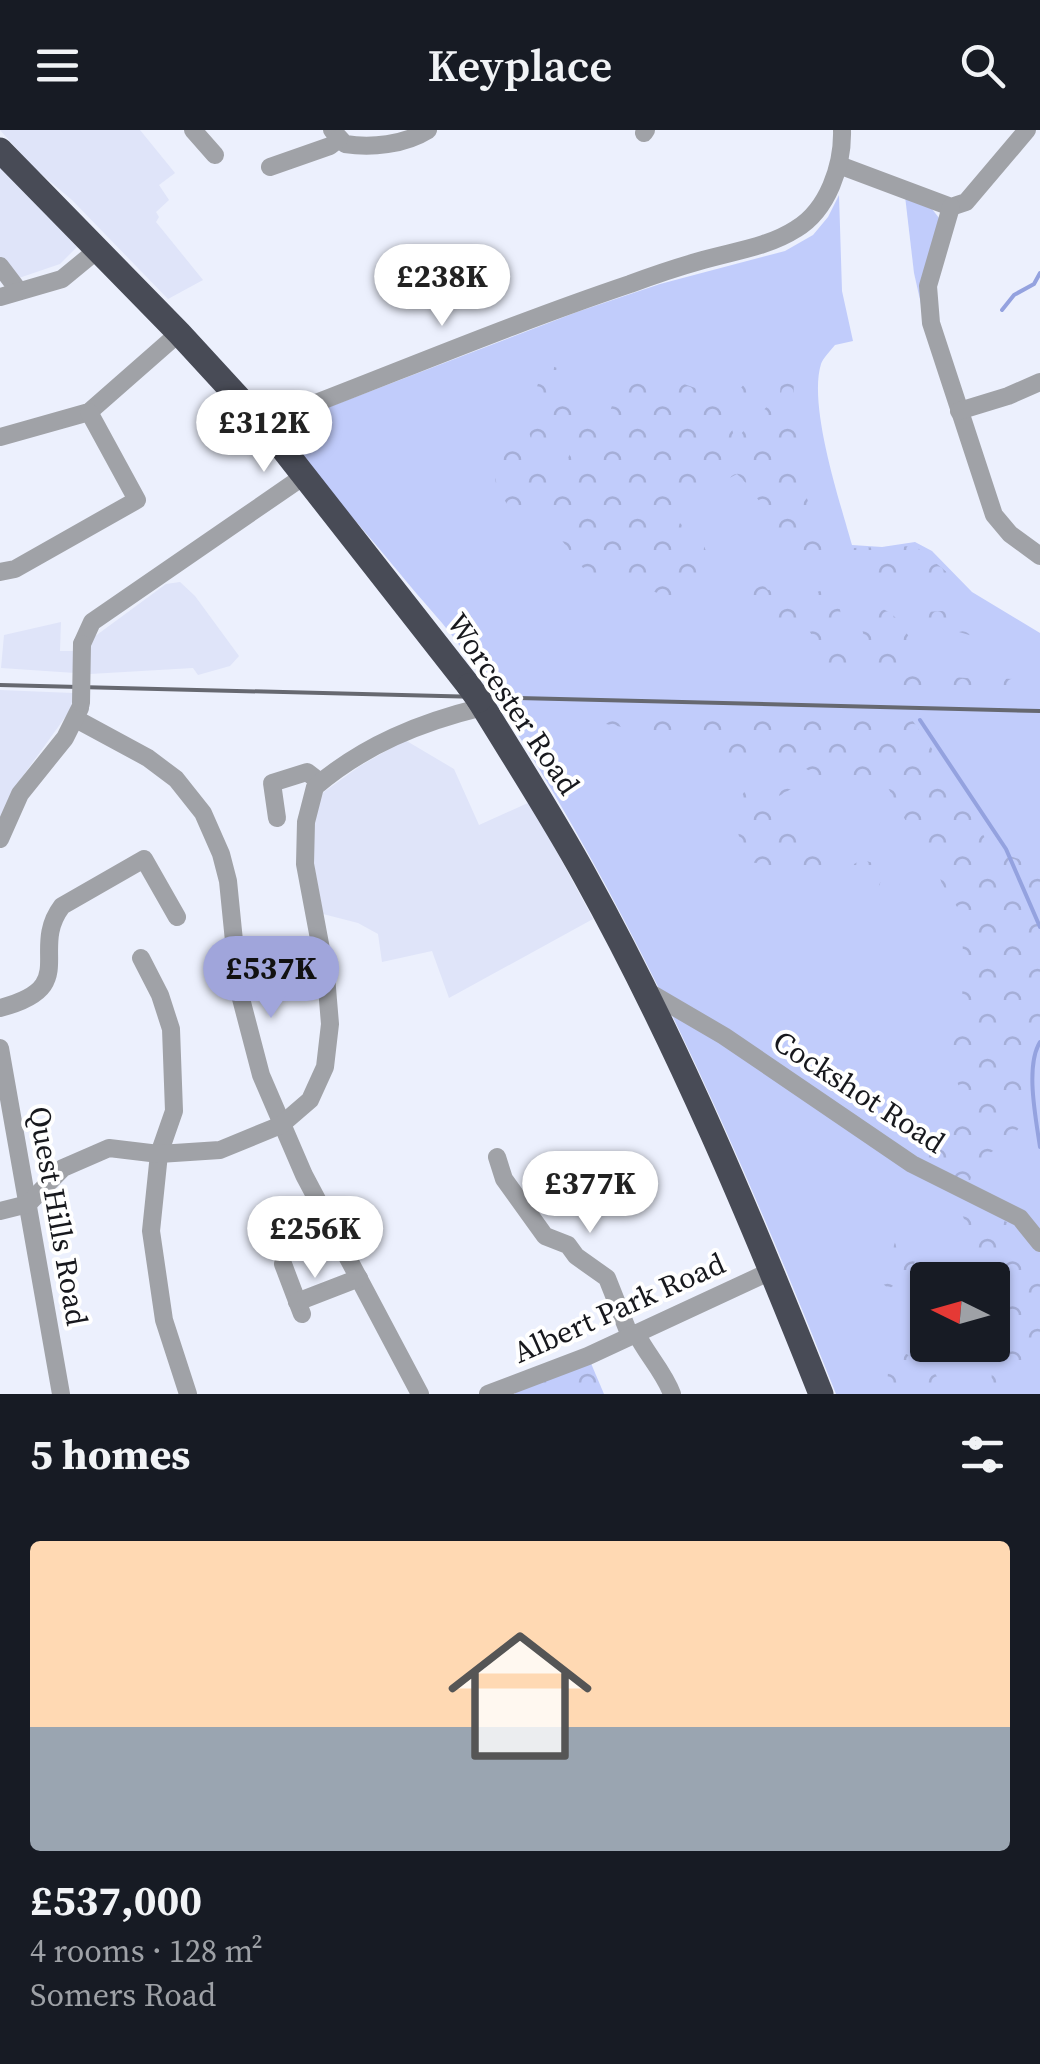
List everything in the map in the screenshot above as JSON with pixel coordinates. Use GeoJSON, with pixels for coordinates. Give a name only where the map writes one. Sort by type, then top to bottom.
{"type":"FeatureCollection","features":[{"type":"Feature","properties":{"kind":"highway","name":"Worcester Road"},"geometry":{"type":"LineString","coordinates":[[0,150],[180,333],[269,431],[477,698],[552,816],[644,989],[738,1192],[821,1394]]}},
{"type":"Feature","properties":{"kind":"street"},"geometry":{"type":"LineString","coordinates":[[193,130],[215,156]]}},
{"type":"Feature","properties":{"kind":"street"},"geometry":{"type":"LineString","coordinates":[[270,166],[330,146],[335,135],[344,144],[364,146],[417,137],[428,130]]}},
{"type":"Feature","properties":{"kind":"street"},"geometry":{"type":"LineString","coordinates":[[269,431],[311,406],[564,308],[796,230],[811,218],[826,196],[839,164],[842,130]]}},
{"type":"Feature","properties":{"kind":"street"},"geometry":{"type":"LineString","coordinates":[[839,164],[951,208],[966,202],[1027,130]]}},
{"type":"Feature","properties":{"kind":"street"},"geometry":{"type":"LineString","coordinates":[[951,208],[928,286],[931,323],[994,515],[1010,534],[1040,556]]}},
{"type":"Feature","properties":{"kind":"street"},"geometry":{"type":"LineString","coordinates":[[0,297],[62,279],[96,251]]}},
{"type":"Feature","properties":{"kind":"street"},"geometry":{"type":"LineString","coordinates":[[0,266],[19,290]]}},
{"type":"Feature","properties":{"kind":"street"},"geometry":{"type":"LineString","coordinates":[[0,437],[89,412],[180,333]]}},
{"type":"Feature","properties":{"kind":"street"},"geometry":{"type":"LineString","coordinates":[[958,411],[1040,382]]}},
{"type":"Feature","properties":{"kind":"street"},"geometry":{"type":"LineString","coordinates":[[0,572],[15,570],[137,500],[89,412]]}},
{"type":"Feature","properties":{"kind":"street"},"geometry":{"type":"LineString","coordinates":[[0,839],[20,794],[78,711],[82,644],[92,622],[304,476]]}},
{"type":"Feature","properties":{"kind":"street"},"geometry":{"type":"LineString","coordinates":[[0,1211],[28,1204],[63,1168],[109,1148],[159,1154],[220,1150],[281,1124],[310,1100],[325,1067],[330,1024],[326,976],[305,864],[306,822],[315,788],[383,740],[477,698]]}},
{"type":"Feature","properties":{"kind":"street"},"geometry":{"type":"LineString","coordinates":[[78,711],[176,779],[203,813],[228,881],[239,991],[261,1075],[281,1124],[420,1394]]}},
{"type":"Feature","properties":{"kind":"street"},"geometry":{"type":"LineString","coordinates":[[278,818],[272,783],[307,772],[320,782]]}},
{"type":"Feature","properties":{"kind":"street"},"geometry":{"type":"LineString","coordinates":[[0,1008],[30,1000],[44,987],[54,916],[62,906],[144,859],[177,917]]}},
{"type":"Feature","properties":{"kind":"street"},"geometry":{"type":"LineString","coordinates":[[141,958],[160,995],[170,1029],[174,1111],[159,1154],[151,1231],[164,1320],[188,1394]]}},
{"type":"Feature","properties":{"kind":"street","name":"Cockshot Road"},"geometry":{"type":"LineString","coordinates":[[644,989],[738,1045],[912,1164],[1020,1218],[1040,1243]]}},
{"type":"Feature","properties":{"kind":"street","name":"Quest Hills Road"},"geometry":{"type":"LineString","coordinates":[[0,1048],[62,1394]]}},
{"type":"Feature","properties":{"kind":"street"},"geometry":{"type":"LineString","coordinates":[[497,1157],[504,1179],[546,1236],[568,1245],[576,1256],[608,1278],[633,1334],[666,1379],[672,1394]]}},
{"type":"Feature","properties":{"kind":"street"},"geometry":{"type":"LineString","coordinates":[[283,1264],[299,1308],[359,1278]]}},
{"type":"Feature","properties":{"kind":"street","name":"Albert Park Road"},"geometry":{"type":"LineString","coordinates":[[488,1394],[588,1356],[771,1271]]}},
{"type":"Feature","properties":{"kind":"shaded area"},"geometry":{"type":"Polygon","coordinates":[[[0,130],[140,130],[175,173],[159,185],[169,200],[156,212],[156,222],[203,280],[168,299],[0,130]]]}},
{"type":"Feature","properties":{"kind":"shaded area"},"geometry":{"type":"Polygon","coordinates":[[[0,164],[77,247],[60,264],[16,279],[0,258],[0,164]]]}},
{"type":"Feature","properties":{"kind":"shaded area"},"geometry":{"type":"Polygon","coordinates":[[[180,582],[195,596],[239,656],[230,666],[198,675],[193,668],[90,674],[1,668],[4,635],[61,622],[60,651],[75,651],[166,584],[180,582]]]}},
{"type":"Feature","properties":{"kind":"shaded area"},"geometry":{"type":"Polygon","coordinates":[[[0,690],[73,693],[71,709],[20,780],[0,817],[0,690]]]}},
{"type":"Feature","properties":{"kind":"shaded area"},"geometry":{"type":"Polygon","coordinates":[[[405,740],[454,769],[479,825],[530,802],[593,919],[449,998],[432,951],[382,962],[378,934],[358,923],[323,914],[313,859],[313,824],[321,794],[405,740]]]}},
{"type":"Feature","properties":{"kind":"green space"},"geometry":{"type":"Polygon","coordinates":[[[839,195],[842,291],[853,341],[835,345],[822,362],[818,382],[827,454],[852,545],[882,547],[915,542],[932,551],[972,592],[1040,633],[1040,1394],[836,1394],[714,1104],[571,823],[459,645],[298,454],[290,434],[298,419],[577,312],[660,284],[785,251],[813,235],[839,195]]]}},
{"type":"Feature","properties":{"kind":"green space"},"geometry":{"type":"Polygon","coordinates":[[[905,196],[932,209],[939,218],[923,313],[914,273],[905,196]]]}},
{"type":"Feature","properties":{"kind":"green space"},"geometry":{"type":"Polygon","coordinates":[[[545,363],[557,368],[580,401],[606,422],[617,388],[631,375],[656,373],[695,388],[720,390],[730,402],[744,384],[760,398],[732,429],[735,440],[780,393],[782,368],[793,368],[798,472],[827,557],[818,564],[790,545],[737,474],[673,508],[706,552],[708,568],[701,600],[676,602],[634,582],[590,577],[560,538],[552,517],[530,507],[510,510],[496,484],[492,457],[510,437],[533,453],[544,470],[564,466],[575,444],[568,425],[561,426],[552,439],[532,441],[529,412],[545,363]]]}},
{"type":"Feature","properties":{"kind":"green space"},"geometry":{"type":"Polygon","coordinates":[[[915,546],[960,583],[942,586],[915,576],[894,583],[882,579],[871,584],[862,578],[866,569],[863,563],[854,560],[853,548],[915,546]]]}},
{"type":"Feature","properties":{"kind":"green space"},"geometry":{"type":"Polygon","coordinates":[[[758,579],[768,590],[785,588],[799,598],[829,588],[837,599],[865,672],[823,661],[812,651],[816,642],[807,627],[789,638],[753,618],[742,602],[724,592],[733,585],[758,579]]]}},
{"type":"Feature","properties":{"kind":"green space"},"geometry":{"type":"Polygon","coordinates":[[[866,604],[887,611],[901,624],[909,637],[906,655],[915,664],[940,675],[1013,679],[1013,696],[901,693],[868,647],[860,613],[866,604]]]}},
{"type":"Feature","properties":{"kind":"green space"},"geometry":{"type":"Polygon","coordinates":[[[942,611],[965,619],[990,636],[983,639],[928,623],[926,612],[942,611]]]}},
{"type":"Feature","properties":{"kind":"green space"},"geometry":{"type":"Polygon","coordinates":[[[599,713],[908,714],[961,791],[991,850],[1040,870],[1040,1047],[1029,1041],[1024,1051],[1021,1125],[1011,1139],[975,1163],[969,1184],[888,1143],[912,1123],[926,1118],[954,1128],[964,1118],[965,1105],[948,1054],[962,1022],[963,916],[942,884],[930,850],[908,825],[886,784],[857,777],[817,777],[783,761],[716,757],[690,733],[595,722],[599,713]]]}},
{"type":"Feature","properties":{"kind":"green space"},"geometry":{"type":"Polygon","coordinates":[[[784,776],[798,785],[772,800],[768,809],[815,847],[828,863],[822,876],[813,881],[780,867],[750,862],[738,832],[737,805],[743,794],[752,785],[784,776]]]}},
{"type":"Feature","properties":{"kind":"green space"},"geometry":{"type":"Polygon","coordinates":[[[864,861],[876,866],[881,878],[876,890],[864,895],[852,890],[847,878],[852,866],[864,861]]]}},
{"type":"Feature","properties":{"kind":"green space"},"geometry":{"type":"Polygon","coordinates":[[[956,1200],[1016,1226],[1040,1274],[1040,1341],[1027,1350],[1032,1364],[1026,1388],[1015,1394],[994,1394],[991,1388],[992,1362],[1010,1362],[1010,1262],[982,1262],[956,1200]]]}},
{"type":"Feature","properties":{"kind":"green space"},"geometry":{"type":"Polygon","coordinates":[[[914,1237],[921,1247],[905,1276],[889,1289],[882,1283],[896,1239],[914,1237]]]}},
{"type":"Feature","properties":{"kind":"green space"},"geometry":{"type":"Polygon","coordinates":[[[904,1353],[910,1356],[910,1362],[930,1365],[942,1385],[940,1394],[886,1394],[888,1373],[904,1353]]]}},
{"type":"Feature","properties":{"kind":"green space"},"geometry":{"type":"Polygon","coordinates":[[[590,1361],[604,1394],[515,1394],[513,1389],[590,1361]]]}},
{"type":"Feature","properties":{"kind":"waterway"},"geometry":{"type":"LineString","coordinates":[[1002,310],[1014,295],[1034,284],[1040,273]]}},
{"type":"Feature","properties":{"kind":"waterway"},"geometry":{"type":"LineString","coordinates":[[920,720],[1006,849],[1040,927]]}},
{"type":"Feature","properties":{"kind":"waterway"},"geometry":{"type":"LineString","coordinates":[[1040,1042],[1032,1078],[1040,1147]]}},
{"type":"Feature","properties":{"kind":"railway"},"geometry":{"type":"LineString","coordinates":[[0,685],[1040,711]]}}]}
